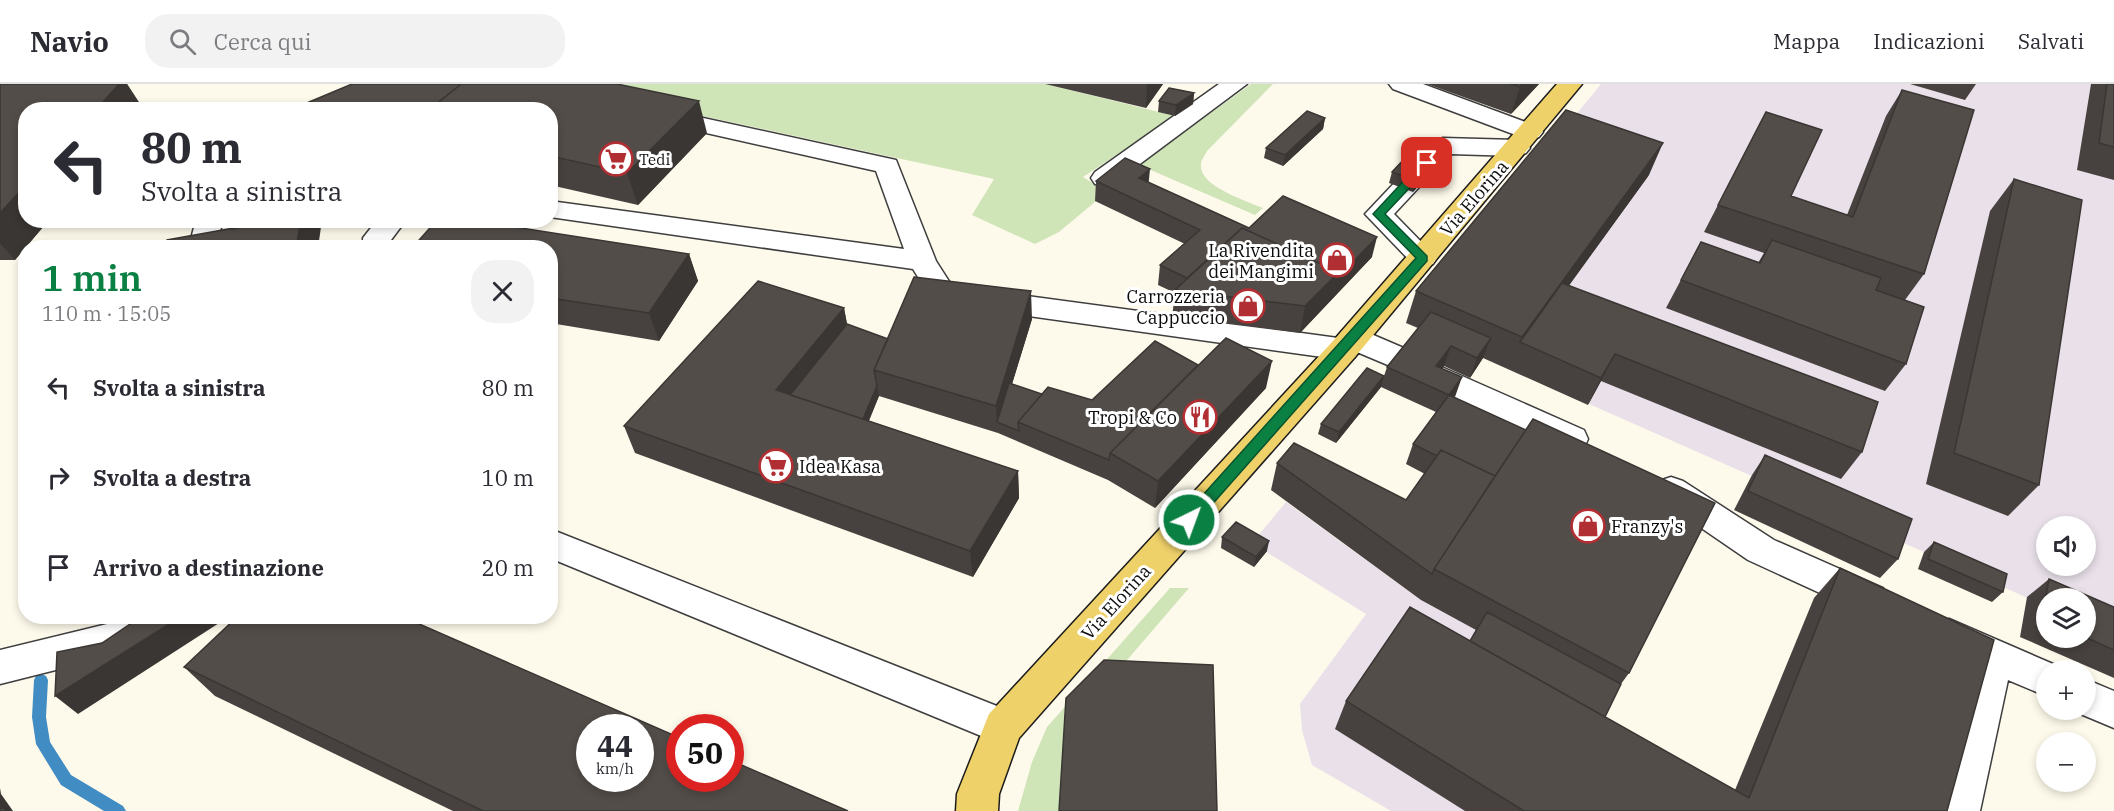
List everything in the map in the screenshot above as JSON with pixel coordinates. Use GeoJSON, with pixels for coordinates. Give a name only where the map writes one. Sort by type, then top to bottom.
{"type":"FeatureCollection","features":[{"type":"Feature","properties":{"kind":"main road","name":"Via Elorina"},"geometry":{"type":"LineString","coordinates":[[977,811],[978,794],[1003,727],[1423,258],[1570,84]]}},
{"type":"Feature","properties":{"kind":"street"},"geometry":{"type":"LineString","coordinates":[[1104,178],[1235,84]]}},
{"type":"Feature","properties":{"kind":"street"},"geometry":{"type":"LineString","coordinates":[[1401,84],[1524,140]]}},
{"type":"Feature","properties":{"kind":"street"},"geometry":{"type":"LineString","coordinates":[[634,110],[886,166],[922,261],[943,294],[1348,343],[1402,360]]}},
{"type":"Feature","properties":{"kind":"street"},"geometry":{"type":"LineString","coordinates":[[1423,258],[1379,214],[1443,146],[1524,140]]}},
{"type":"Feature","properties":{"kind":"street"},"geometry":{"type":"LineString","coordinates":[[558,210],[922,261]]}},
{"type":"Feature","properties":{"kind":"street"},"geometry":{"type":"LineString","coordinates":[[377,240],[386,228]]}},
{"type":"Feature","properties":{"kind":"street"},"geometry":{"type":"LineString","coordinates":[[1437,376],[1599,452]]}},
{"type":"Feature","properties":{"kind":"street"},"geometry":{"type":"LineString","coordinates":[[1640,472],[1761,550],[2036,674]]}},
{"type":"Feature","properties":{"kind":"street"},"geometry":{"type":"LineString","coordinates":[[558,546],[1003,727]]}},
{"type":"Feature","properties":{"kind":"street"},"geometry":{"type":"LineString","coordinates":[[0,668],[155,629],[162,624]]}},
{"type":"Feature","properties":{"kind":"street"},"geometry":{"type":"LineString","coordinates":[[1959,811],[1994,655]]}},
{"type":"Feature","properties":{"kind":"street"},"geometry":{"type":"LineString","coordinates":[[2096,702],[2114,710]]}},
{"type":"Feature","properties":{"kind":"shaded area"},"geometry":{"type":"Polygon","coordinates":[[[1601,84],[2114,84],[2114,636],[2096,612],[2096,588],[2036,588],[2036,602],[1406,323],[1601,84]]]}},
{"type":"Feature","properties":{"kind":"shaded area"},"geometry":{"type":"Polygon","coordinates":[[[1286,502],[1421,600],[1608,701],[1587,744],[1700,811],[1391,811],[1312,765],[1302,730],[1300,704],[1366,614],[1252,543],[1286,502]]]}},
{"type":"Feature","properties":{"kind":"green space"},"geometry":{"type":"Polygon","coordinates":[[[555,84],[1045,84],[1175,116],[1083,177],[1107,192],[1059,232],[1035,244],[972,215],[994,179],[555,84]]]}},
{"type":"Feature","properties":{"kind":"green space"},"geometry":{"type":"Polygon","coordinates":[[[1251,84],[1273,84],[1207,151],[1201,164],[1202,172],[1215,186],[1263,208],[1255,215],[1139,165],[1251,84]]]}},
{"type":"Feature","properties":{"kind":"green space"},"geometry":{"type":"Polygon","coordinates":[[[1170,588],[1189,588],[1103,688],[1061,811],[1018,811],[1032,762],[1047,727],[1170,588]]]}},
{"type":"Feature","properties":{"kind":"building"},"geometry":{"type":"Polygon","coordinates":[[[0,84],[119,84],[103,102],[18,102],[18,194],[0,213],[0,84]]]}},
{"type":"Feature","properties":{"kind":"building"},"geometry":{"type":"Polygon","coordinates":[[[352,84],[461,84],[439,102],[309,102],[352,84]]]}},
{"type":"Feature","properties":{"kind":"building"},"geometry":{"type":"Polygon","coordinates":[[[461,84],[617,84],[699,101],[627,173],[558,158],[558,102],[439,102],[461,84]]]}},
{"type":"Feature","properties":{"kind":"building"},"geometry":{"type":"Polygon","coordinates":[[[2107,84],[2114,84],[2114,147],[2099,143],[2107,84]]]}},
{"type":"Feature","properties":{"kind":"building"},"geometry":{"type":"Polygon","coordinates":[[[1169,88],[1194,93],[1176,105],[1159,101],[1169,88]]]}},
{"type":"Feature","properties":{"kind":"building"},"geometry":{"type":"Polygon","coordinates":[[[1902,90],[1974,110],[1924,274],[1718,205],[1766,112],[1822,130],[1791,196],[1853,217],[1902,90]]]}},
{"type":"Feature","properties":{"kind":"building"},"geometry":{"type":"Polygon","coordinates":[[[1566,110],[1663,143],[1522,337],[1416,291],[1566,110]]]}},
{"type":"Feature","properties":{"kind":"building"},"geometry":{"type":"Polygon","coordinates":[[[1307,111],[1325,118],[1285,155],[1266,148],[1307,111]]]}},
{"type":"Feature","properties":{"kind":"building"},"geometry":{"type":"Polygon","coordinates":[[[1410,153],[1433,162],[1416,181],[1392,172],[1410,153]]]}},
{"type":"Feature","properties":{"kind":"building"},"geometry":{"type":"Polygon","coordinates":[[[1125,158],[1150,169],[1139,178],[1249,228],[1283,196],[1377,237],[1337,279],[1339,272],[1242,228],[1187,278],[1160,265],[1200,230],[1096,181],[1125,158]]]}},
{"type":"Feature","properties":{"kind":"building"},"geometry":{"type":"Polygon","coordinates":[[[2014,179],[2082,200],[2039,485],[1954,453],[2014,179]]]}},
{"type":"Feature","properties":{"kind":"building"},"geometry":{"type":"Polygon","coordinates":[[[234,228],[300,228],[297,240],[167,240],[234,228]]]}},
{"type":"Feature","properties":{"kind":"building"},"geometry":{"type":"Polygon","coordinates":[[[430,228],[521,228],[689,254],[649,313],[558,299],[558,240],[419,240],[430,228]]]}},
{"type":"Feature","properties":{"kind":"building"},"geometry":{"type":"Polygon","coordinates":[[[1242,228],[1339,272],[1305,306],[1175,290],[1242,228]]]}},
{"type":"Feature","properties":{"kind":"building"},"geometry":{"type":"Polygon","coordinates":[[[1772,240],[1881,278],[1876,290],[1924,307],[1906,364],[1681,280],[1701,242],[1760,263],[1772,240]]]}},
{"type":"Feature","properties":{"kind":"building"},"geometry":{"type":"Polygon","coordinates":[[[914,277],[1031,291],[996,406],[874,370],[914,277]]]}},
{"type":"Feature","properties":{"kind":"building"},"geometry":{"type":"Polygon","coordinates":[[[758,281],[844,308],[776,390],[1018,471],[970,551],[624,426],[758,281]]]}},
{"type":"Feature","properties":{"kind":"building"},"geometry":{"type":"Polygon","coordinates":[[[1562,283],[1878,402],[1862,452],[1615,354],[1601,378],[1520,342],[1562,283]]]}},
{"type":"Feature","properties":{"kind":"building"},"geometry":{"type":"Polygon","coordinates":[[[1431,312],[1491,338],[1477,358],[1451,346],[1436,366],[1462,377],[1449,395],[1387,367],[1431,312]]]}},
{"type":"Feature","properties":{"kind":"building"},"geometry":{"type":"Polygon","coordinates":[[[847,324],[888,339],[874,370],[877,386],[863,419],[790,395],[847,324]]]}},
{"type":"Feature","properties":{"kind":"building"},"geometry":{"type":"Polygon","coordinates":[[[1226,338],[1272,361],[1158,481],[1110,453],[1226,338]]]}},
{"type":"Feature","properties":{"kind":"building"},"geometry":{"type":"Polygon","coordinates":[[[1155,341],[1198,365],[1110,453],[1109,460],[1018,422],[1048,387],[1092,400],[1155,341]]]}},
{"type":"Feature","properties":{"kind":"building"},"geometry":{"type":"Polygon","coordinates":[[[1367,368],[1384,376],[1339,432],[1321,424],[1367,368]]]}},
{"type":"Feature","properties":{"kind":"building"},"geometry":{"type":"Polygon","coordinates":[[[1009,383],[1042,394],[1018,422],[1019,431],[997,422],[1009,383]]]}},
{"type":"Feature","properties":{"kind":"building"},"geometry":{"type":"Polygon","coordinates":[[[1449,395],[1526,430],[1495,476],[1441,450],[1437,456],[1413,444],[1449,395]]]}},
{"type":"Feature","properties":{"kind":"building"},"geometry":{"type":"Polygon","coordinates":[[[1533,419],[1715,503],[1629,673],[1434,569],[1533,419]]]}},
{"type":"Feature","properties":{"kind":"building"},"geometry":{"type":"Polygon","coordinates":[[[1294,443],[1406,500],[1441,450],[1495,476],[1432,574],[1277,463],[1294,443]]]}},
{"type":"Feature","properties":{"kind":"building"},"geometry":{"type":"Polygon","coordinates":[[[1765,455],[1912,519],[1898,559],[1748,491],[1765,455]]]}},
{"type":"Feature","properties":{"kind":"building"},"geometry":{"type":"Polygon","coordinates":[[[1236,522],[1269,541],[1256,557],[1222,537],[1236,522]]]}},
{"type":"Feature","properties":{"kind":"building"},"geometry":{"type":"Polygon","coordinates":[[[1934,542],[2007,574],[2003,592],[1928,559],[1934,542]]]}},
{"type":"Feature","properties":{"kind":"building"},"geometry":{"type":"Polygon","coordinates":[[[1840,568],[1994,640],[1947,811],[1524,811],[1346,701],[1410,607],[1749,798],[1840,568]]]}},
{"type":"Feature","properties":{"kind":"building"},"geometry":{"type":"Polygon","coordinates":[[[2049,579],[2070,588],[2047,588],[2049,579]]]}},
{"type":"Feature","properties":{"kind":"building"},"geometry":{"type":"Polygon","coordinates":[[[2096,599],[2114,607],[2114,650],[2096,642],[2096,599]]]}},
{"type":"Feature","properties":{"kind":"building"},"geometry":{"type":"Polygon","coordinates":[[[1487,612],[1621,684],[1605,717],[1470,641],[1487,612]]]}},
{"type":"Feature","properties":{"kind":"building"},"geometry":{"type":"Polygon","coordinates":[[[130,624],[169,624],[55,696],[57,652],[102,643],[130,624]]]}},
{"type":"Feature","properties":{"kind":"building"},"geometry":{"type":"Polygon","coordinates":[[[230,624],[419,624],[625,714],[576,714],[576,792],[654,792],[654,727],[666,732],[666,792],[744,792],[744,766],[848,811],[483,811],[184,667],[230,624]]]}},
{"type":"Feature","properties":{"kind":"building"},"geometry":{"type":"Polygon","coordinates":[[[1104,660],[1213,665],[1217,811],[1059,811],[1066,698],[1104,660]]]}},
{"type":"Feature","properties":{"kind":"waterway"},"geometry":{"type":"LineString","coordinates":[[41,680],[39,717],[43,744],[66,780],[118,811]]}},
{"type":"Feature","properties":{"kind":"place","name":"Tedi"},"geometry":{"type":"Point","coordinates":[616,159]}},
{"type":"Feature","properties":{"kind":"place","name":"La Rivendita dei Mangimi"},"geometry":{"type":"Point","coordinates":[1337,260]}},
{"type":"Feature","properties":{"kind":"place","name":"Carrozzeria Cappuccio"},"geometry":{"type":"Point","coordinates":[1248,306]}},
{"type":"Feature","properties":{"kind":"place","name":"Tropi & Co"},"geometry":{"type":"Point","coordinates":[1200,417]}},
{"type":"Feature","properties":{"kind":"place","name":"Idea Kasa"},"geometry":{"type":"Point","coordinates":[776,466]}},
{"type":"Feature","properties":{"kind":"place","name":"Franzy's"},"geometry":{"type":"Point","coordinates":[1588,526]}},
{"type":"Feature","properties":{"kind":"route"},"geometry":{"type":"LineString","coordinates":[[1189,520],[1423,258],[1379,214],[1427,163]]}}]}
